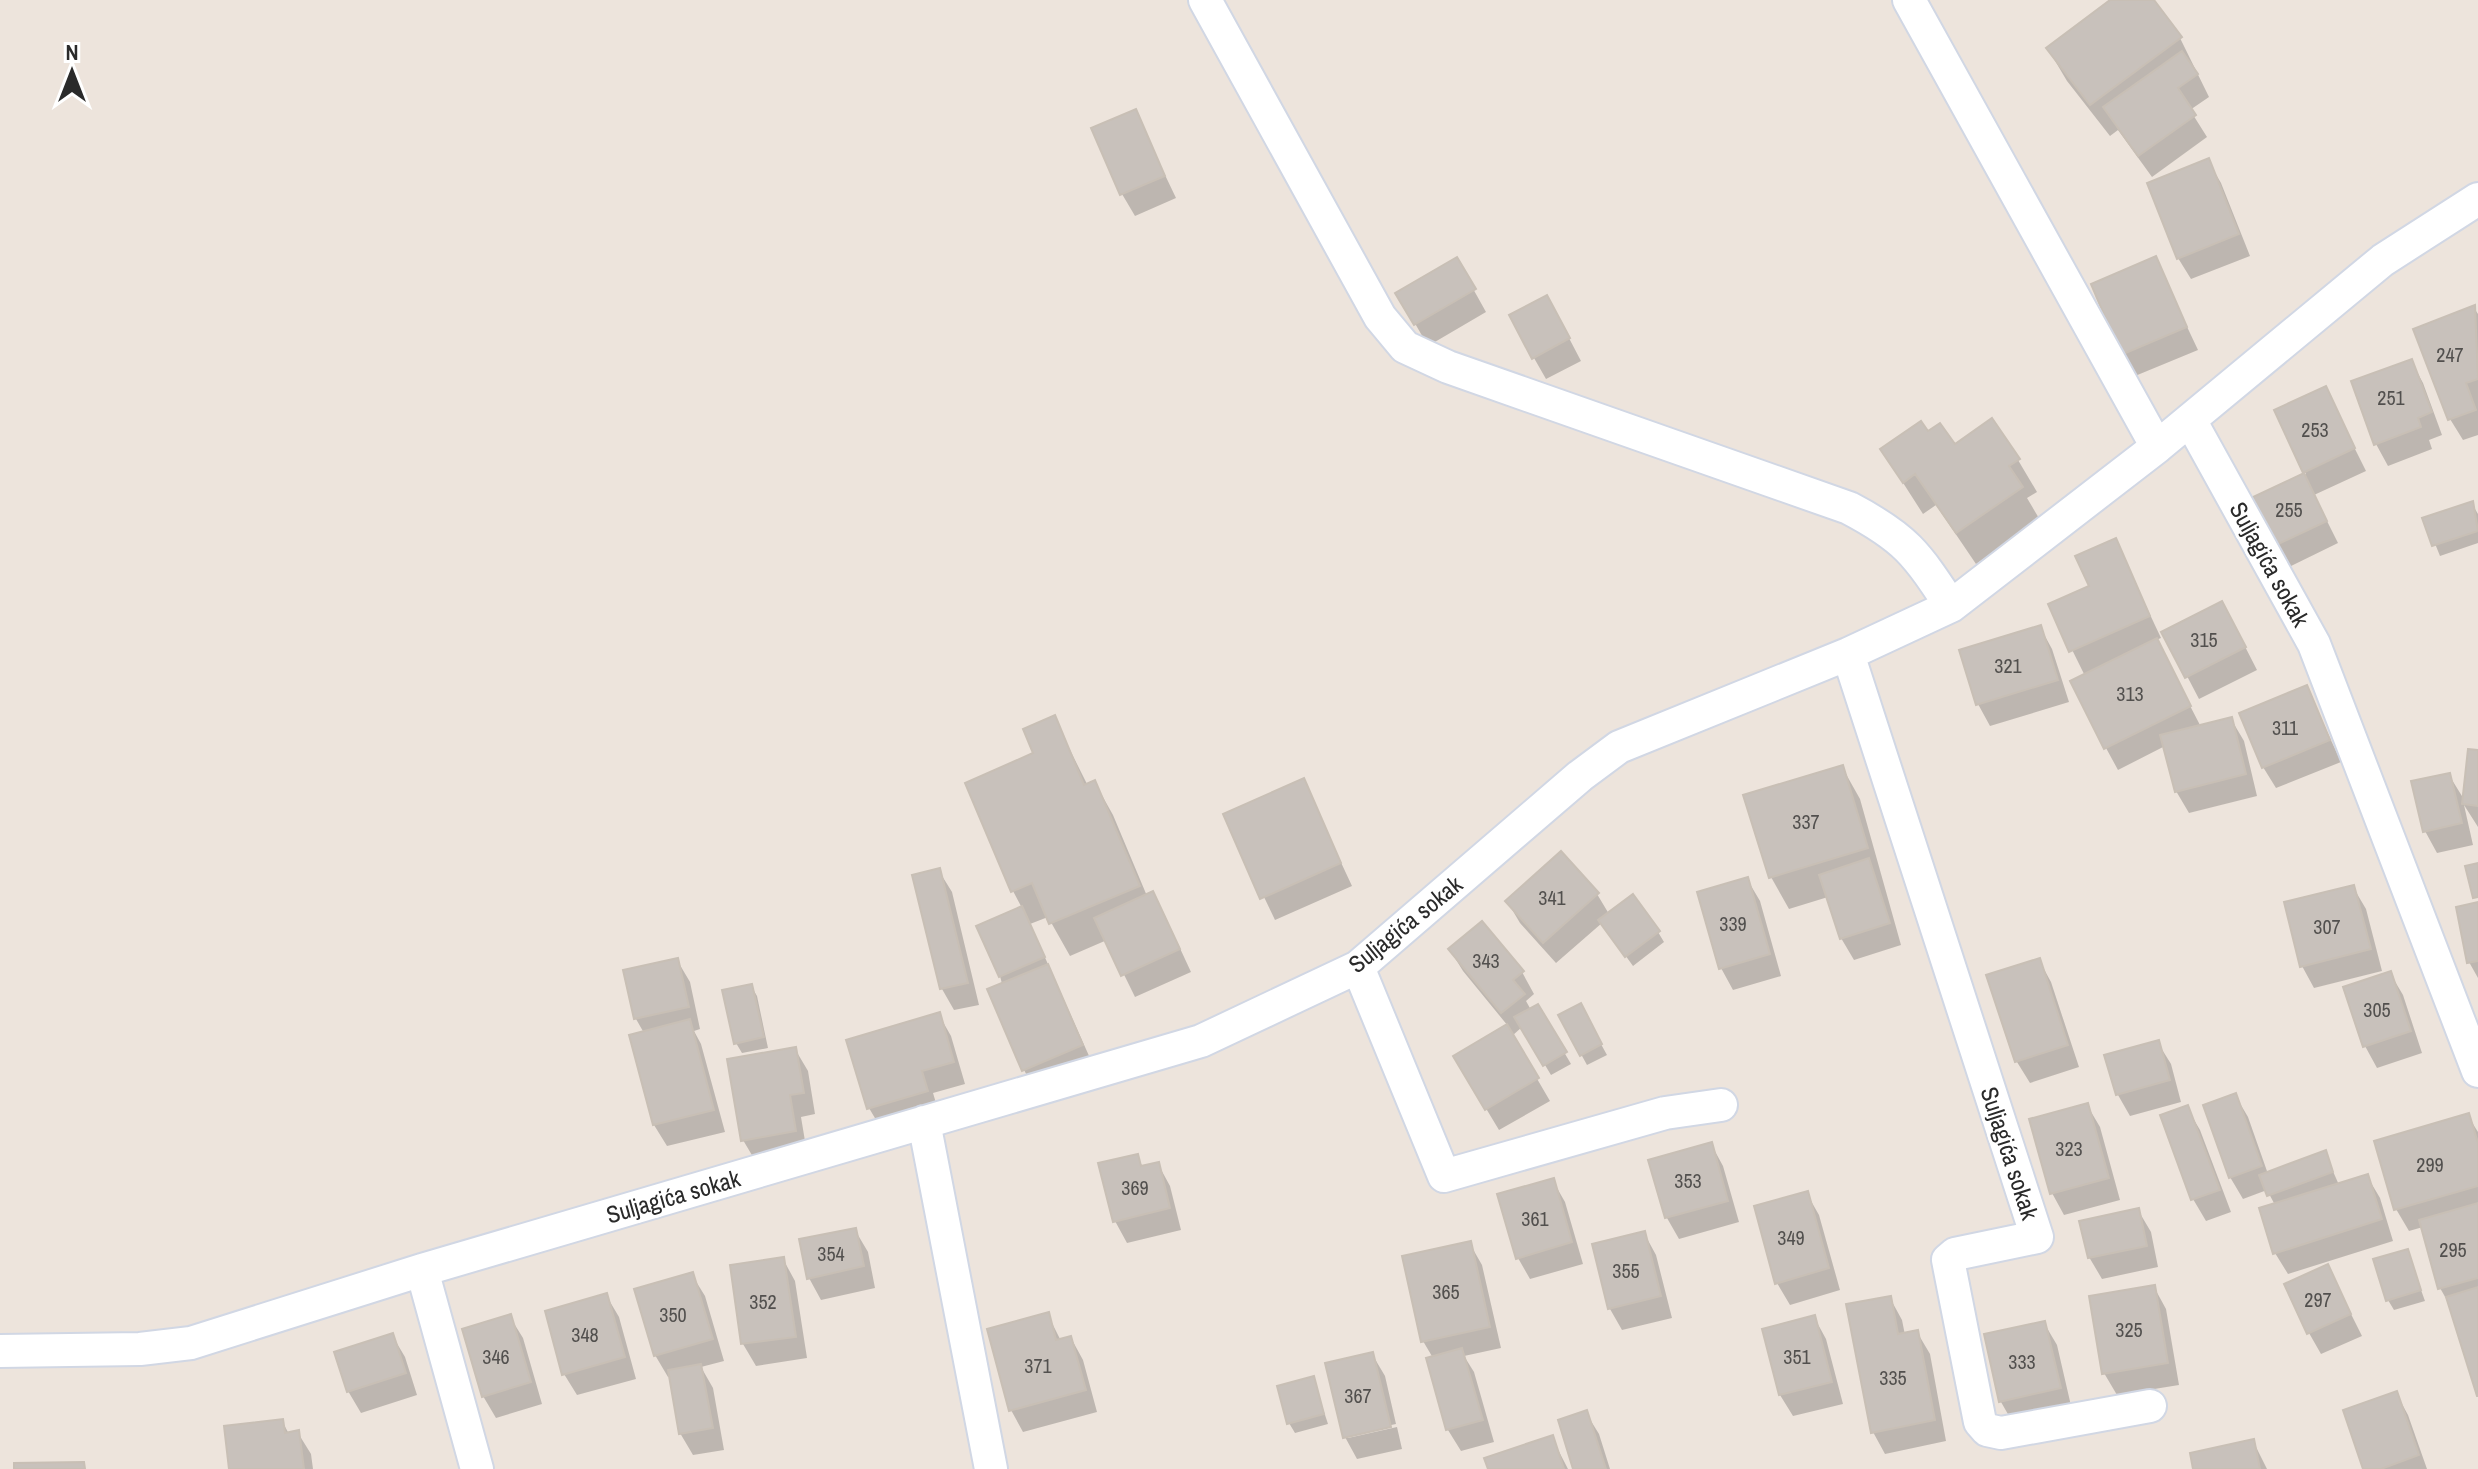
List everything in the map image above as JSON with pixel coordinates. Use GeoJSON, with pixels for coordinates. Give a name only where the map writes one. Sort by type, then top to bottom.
{"type":"FeatureCollection","features":[{"type":"Feature","properties":{"kind":"street"},"geometry":{"type":"LineString","coordinates":[[1205,0],[1380,317],[1405,347],[1448,367],[1849,508],[1884,527],[1915,552],[1951,606]]}},
{"type":"Feature","properties":{"kind":"street"},"geometry":{"type":"LineString","coordinates":[[1909,0],[2157,447]]}},
{"type":"Feature","properties":{"kind":"street","name":"Suljagića sokak"},"geometry":{"type":"LineString","coordinates":[[0,1351],[140,1349],[191,1343],[422,1270],[1201,1041],[1358,967],[1580,776],[1619,747],[1848,654],[1951,606],[2157,447],[2383,260],[2478,199]]}},
{"type":"Feature","properties":{"kind":"street","name":"Suljagića sokak"},"geometry":{"type":"LineString","coordinates":[[2190,420],[2314,644],[2478,1071]]}},
{"type":"Feature","properties":{"kind":"street","name":"Suljagića sokak"},"geometry":{"type":"LineString","coordinates":[[1848,654],[2037,1237],[2026,1242],[1955,1254],[1948,1260],[1980,1422],[1987,1430],[2001,1433],[2150,1406]]}},
{"type":"Feature","properties":{"kind":"street"},"geometry":{"type":"LineString","coordinates":[[1358,967],[1444,1176],[1665,1113],[1721,1105]]}},
{"type":"Feature","properties":{"kind":"street"},"geometry":{"type":"LineString","coordinates":[[924,1122],[991,1469]]}},
{"type":"Feature","properties":{"kind":"street"},"geometry":{"type":"LineString","coordinates":[[422,1270],[477,1469]]}},
{"type":"Feature","properties":{"kind":"building"},"geometry":{"type":"Polygon","coordinates":[[[2110,0],[2154,0],[2182,37],[2090,105],[2046,48],[2110,0]]]}},
{"type":"Feature","properties":{"kind":"building"},"geometry":{"type":"Polygon","coordinates":[[[2182,51],[2198,74],[2178,88],[2196,115],[2138,156],[2103,107],[2182,51]]]}},
{"type":"Feature","properties":{"kind":"building"},"geometry":{"type":"Polygon","coordinates":[[[1136,109],[1165,176],[1120,195],[1091,128],[1136,109]]]}},
{"type":"Feature","properties":{"kind":"building"},"geometry":{"type":"Polygon","coordinates":[[[2209,158],[2239,234],[2177,259],[2147,183],[2209,158]]]}},
{"type":"Feature","properties":{"kind":"building"},"geometry":{"type":"Polygon","coordinates":[[[2156,256],[2187,327],[2121,355],[2091,284],[2156,256]]]}},
{"type":"Feature","properties":{"kind":"building"},"geometry":{"type":"Polygon","coordinates":[[[1457,257],[1476,289],[1414,325],[1395,293],[1457,257]]]}},
{"type":"Feature","properties":{"kind":"building"},"geometry":{"type":"Polygon","coordinates":[[[1547,295],[1570,338],[1532,359],[1509,315],[1547,295]]]}},
{"type":"Feature","properties":{"kind":"building"},"geometry":{"type":"Polygon","coordinates":[[[2475,305],[2478,379],[2466,383],[2476,410],[2448,420],[2413,329],[2475,305]]]}},
{"type":"Feature","properties":{"kind":"building"},"geometry":{"type":"Polygon","coordinates":[[[2412,359],[2432,412],[2418,418],[2421,427],[2374,445],[2351,381],[2412,359]]]}},
{"type":"Feature","properties":{"kind":"building"},"geometry":{"type":"Polygon","coordinates":[[[2326,386],[2355,448],[2303,473],[2274,410],[2326,386]]]}},
{"type":"Feature","properties":{"kind":"building"},"geometry":{"type":"Polygon","coordinates":[[[1992,418],[2020,459],[2009,466],[2023,487],[1956,533],[1915,474],[1903,483],[1880,449],[1921,421],[1928,431],[1940,423],[1955,444],[1992,418]]]}},
{"type":"Feature","properties":{"kind":"building"},"geometry":{"type":"Polygon","coordinates":[[[2304,473],[2327,521],[2274,546],[2251,498],[2304,473]]]}},
{"type":"Feature","properties":{"kind":"building"},"geometry":{"type":"Polygon","coordinates":[[[2473,501],[2478,531],[2432,546],[2422,518],[2473,501]]]}},
{"type":"Feature","properties":{"kind":"building"},"geometry":{"type":"Polygon","coordinates":[[[2116,538],[2150,616],[2069,652],[2048,604],[2089,586],[2075,556],[2116,538]]]}},
{"type":"Feature","properties":{"kind":"building"},"geometry":{"type":"Polygon","coordinates":[[[2222,601],[2246,647],[2185,678],[2161,632],[2222,601]]]}},
{"type":"Feature","properties":{"kind":"building"},"geometry":{"type":"Polygon","coordinates":[[[2041,625],[2058,680],[1976,705],[1959,650],[2041,625]]]}},
{"type":"Feature","properties":{"kind":"building"},"geometry":{"type":"Polygon","coordinates":[[[2157,638],[2191,706],[2104,749],[2070,681],[2157,638]]]}},
{"type":"Feature","properties":{"kind":"building"},"geometry":{"type":"Polygon","coordinates":[[[2307,685],[2330,740],[2262,768],[2239,713],[2307,685]]]}},
{"type":"Feature","properties":{"kind":"building"},"geometry":{"type":"Polygon","coordinates":[[[1055,715],[1084,785],[1095,780],[1140,886],[1049,924],[1032,883],[1011,892],[965,783],[1033,753],[1023,729],[1055,715]]]}},
{"type":"Feature","properties":{"kind":"building"},"geometry":{"type":"Polygon","coordinates":[[[2232,717],[2246,774],[2175,792],[2160,735],[2232,717]]]}},
{"type":"Feature","properties":{"kind":"building"},"geometry":{"type":"Polygon","coordinates":[[[2468,749],[2478,750],[2478,806],[2462,804],[2468,749]]]}},
{"type":"Feature","properties":{"kind":"building"},"geometry":{"type":"Polygon","coordinates":[[[1843,765],[1868,848],[1769,878],[1743,795],[1843,765]]]}},
{"type":"Feature","properties":{"kind":"building"},"geometry":{"type":"Polygon","coordinates":[[[2450,773],[2462,823],[2423,832],[2411,781],[2450,773]]]}},
{"type":"Feature","properties":{"kind":"building"},"geometry":{"type":"Polygon","coordinates":[[[1304,778],[1341,863],[1260,899],[1223,814],[1304,778]]]}},
{"type":"Feature","properties":{"kind":"building"},"geometry":{"type":"Polygon","coordinates":[[[1561,851],[1599,893],[1543,943],[1505,901],[1561,851]]]}},
{"type":"Feature","properties":{"kind":"building"},"geometry":{"type":"Polygon","coordinates":[[[1869,858],[1890,923],[1840,939],[1819,875],[1869,858]]]}},
{"type":"Feature","properties":{"kind":"building"},"geometry":{"type":"Polygon","coordinates":[[[2478,863],[2478,897],[2473,898],[2465,866],[2478,863]]]}},
{"type":"Feature","properties":{"kind":"building"},"geometry":{"type":"Polygon","coordinates":[[[940,868],[968,983],[940,989],[912,875],[940,868]]]}},
{"type":"Feature","properties":{"kind":"building"},"geometry":{"type":"Polygon","coordinates":[[[1748,877],[1770,954],[1719,969],[1697,892],[1748,877]]]}},
{"type":"Feature","properties":{"kind":"building"},"geometry":{"type":"Polygon","coordinates":[[[2354,885],[2371,949],[2300,967],[2284,902],[2354,885]]]}},
{"type":"Feature","properties":{"kind":"building"},"geometry":{"type":"Polygon","coordinates":[[[1153,891],[1180,949],[1121,976],[1094,918],[1153,891]]]}},
{"type":"Feature","properties":{"kind":"building"},"geometry":{"type":"Polygon","coordinates":[[[1633,894],[1660,931],[1625,957],[1598,920],[1633,894]]]}},
{"type":"Feature","properties":{"kind":"building"},"geometry":{"type":"Polygon","coordinates":[[[2478,902],[2478,961],[2467,963],[2456,907],[2478,902]]]}},
{"type":"Feature","properties":{"kind":"building"},"geometry":{"type":"Polygon","coordinates":[[[1022,906],[1045,957],[999,977],[976,926],[1022,906]]]}},
{"type":"Feature","properties":{"kind":"building"},"geometry":{"type":"Polygon","coordinates":[[[1482,921],[1524,971],[1513,980],[1525,994],[1501,1013],[1448,949],[1482,921]]]}},
{"type":"Feature","properties":{"kind":"building"},"geometry":{"type":"Polygon","coordinates":[[[678,958],[689,1007],[634,1019],[623,970],[678,958]]]}},
{"type":"Feature","properties":{"kind":"building"},"geometry":{"type":"Polygon","coordinates":[[[2040,958],[2068,1045],[2015,1062],[1986,975],[2040,958]]]}},
{"type":"Feature","properties":{"kind":"building"},"geometry":{"type":"Polygon","coordinates":[[[1048,964],[1083,1045],[1022,1071],[987,989],[1048,964]]]}},
{"type":"Feature","properties":{"kind":"building"},"geometry":{"type":"Polygon","coordinates":[[[2391,971],[2411,1031],[2363,1047],[2343,987],[2391,971]]]}},
{"type":"Feature","properties":{"kind":"building"},"geometry":{"type":"Polygon","coordinates":[[[752,984],[764,1037],[734,1044],[722,990],[752,984]]]}},
{"type":"Feature","properties":{"kind":"building"},"geometry":{"type":"Polygon","coordinates":[[[1581,1003],[1602,1044],[1580,1056],[1558,1015],[1581,1003]]]}},
{"type":"Feature","properties":{"kind":"building"},"geometry":{"type":"Polygon","coordinates":[[[1538,1004],[1567,1052],[1543,1066],[1514,1017],[1538,1004]]]}},
{"type":"Feature","properties":{"kind":"building"},"geometry":{"type":"Polygon","coordinates":[[[940,1012],[954,1062],[922,1071],[928,1091],[867,1109],[846,1040],[940,1012]]]}},
{"type":"Feature","properties":{"kind":"building"},"geometry":{"type":"Polygon","coordinates":[[[690,1019],[714,1110],[653,1125],[629,1035],[690,1019]]]}},
{"type":"Feature","properties":{"kind":"building"},"geometry":{"type":"Polygon","coordinates":[[[1507,1024],[1539,1078],[1485,1110],[1453,1056],[1507,1024]]]}},
{"type":"Feature","properties":{"kind":"building"},"geometry":{"type":"Polygon","coordinates":[[[2159,1040],[2170,1080],[2116,1095],[2104,1055],[2159,1040]]]}},
{"type":"Feature","properties":{"kind":"building"},"geometry":{"type":"Polygon","coordinates":[[[796,1047],[804,1093],[790,1095],[796,1131],[741,1141],[727,1059],[796,1047]]]}},
{"type":"Feature","properties":{"kind":"building"},"geometry":{"type":"Polygon","coordinates":[[[2236,1093],[2262,1166],[2229,1178],[2203,1105],[2236,1093]]]}},
{"type":"Feature","properties":{"kind":"building"},"geometry":{"type":"Polygon","coordinates":[[[2088,1103],[2109,1178],[2050,1194],[2029,1119],[2088,1103]]]}},
{"type":"Feature","properties":{"kind":"building"},"geometry":{"type":"Polygon","coordinates":[[[2188,1105],[2220,1190],[2191,1200],[2160,1115],[2188,1105]]]}},
{"type":"Feature","properties":{"kind":"building"},"geometry":{"type":"Polygon","coordinates":[[[2469,1113],[2478,1143],[2478,1186],[2394,1210],[2374,1141],[2469,1113]]]}},
{"type":"Feature","properties":{"kind":"building"},"geometry":{"type":"Polygon","coordinates":[[[1712,1142],[1728,1201],[1665,1218],[1648,1160],[1712,1142]]]}},
{"type":"Feature","properties":{"kind":"building"},"geometry":{"type":"Polygon","coordinates":[[[2326,1150],[2333,1172],[2267,1196],[2259,1175],[2326,1150]]]}},
{"type":"Feature","properties":{"kind":"building"},"geometry":{"type":"Polygon","coordinates":[[[1138,1154],[1141,1166],[1159,1162],[1170,1208],[1113,1222],[1098,1163],[1138,1154]]]}},
{"type":"Feature","properties":{"kind":"building"},"geometry":{"type":"Polygon","coordinates":[[[2368,1174],[2382,1219],[2273,1254],[2259,1208],[2368,1174]]]}},
{"type":"Feature","properties":{"kind":"building"},"geometry":{"type":"Polygon","coordinates":[[[1554,1178],[1572,1242],[1516,1259],[1497,1194],[1554,1178]]]}},
{"type":"Feature","properties":{"kind":"building"},"geometry":{"type":"Polygon","coordinates":[[[1808,1191],[1829,1268],[1775,1284],[1754,1206],[1808,1191]]]}},
{"type":"Feature","properties":{"kind":"building"},"geometry":{"type":"Polygon","coordinates":[[[2478,1203],[2478,1278],[2438,1289],[2419,1220],[2478,1203]]]}},
{"type":"Feature","properties":{"kind":"building"},"geometry":{"type":"Polygon","coordinates":[[[2139,1208],[2147,1246],[2088,1258],[2079,1221],[2139,1208]]]}},
{"type":"Feature","properties":{"kind":"building"},"geometry":{"type":"Polygon","coordinates":[[[856,1228],[864,1266],[807,1279],[799,1239],[856,1228]]]}},
{"type":"Feature","properties":{"kind":"building"},"geometry":{"type":"Polygon","coordinates":[[[1645,1231],[1661,1296],[1608,1309],[1592,1244],[1645,1231]]]}},
{"type":"Feature","properties":{"kind":"building"},"geometry":{"type":"Polygon","coordinates":[[[1471,1241],[1490,1327],[1421,1342],[1402,1256],[1471,1241]]]}},
{"type":"Feature","properties":{"kind":"building"},"geometry":{"type":"Polygon","coordinates":[[[2408,1249],[2421,1290],[2386,1301],[2373,1259],[2408,1249]]]}},
{"type":"Feature","properties":{"kind":"building"},"geometry":{"type":"Polygon","coordinates":[[[784,1257],[796,1337],[741,1344],[730,1265],[784,1257]]]}},
{"type":"Feature","properties":{"kind":"building"},"geometry":{"type":"Polygon","coordinates":[[[2328,1264],[2351,1314],[2307,1334],[2284,1284],[2328,1264]]]}},
{"type":"Feature","properties":{"kind":"building"},"geometry":{"type":"Polygon","coordinates":[[[693,1272],[713,1339],[654,1356],[634,1289],[693,1272]]]}},
{"type":"Feature","properties":{"kind":"building"},"geometry":{"type":"Polygon","coordinates":[[[2155,1285],[2168,1363],[2102,1374],[2089,1296],[2155,1285]]]}},
{"type":"Feature","properties":{"kind":"building"},"geometry":{"type":"Polygon","coordinates":[[[2478,1287],[2478,1396],[2477,1396],[2446,1297],[2478,1287]]]}},
{"type":"Feature","properties":{"kind":"building"},"geometry":{"type":"Polygon","coordinates":[[[607,1293],[625,1357],[562,1375],[545,1311],[607,1293]]]}},
{"type":"Feature","properties":{"kind":"building"},"geometry":{"type":"Polygon","coordinates":[[[1891,1296],[1898,1334],[1918,1330],[1935,1420],[1871,1433],[1846,1304],[1891,1296]]]}},
{"type":"Feature","properties":{"kind":"building"},"geometry":{"type":"Polygon","coordinates":[[[1049,1312],[1056,1340],[1071,1336],[1086,1390],[1009,1411],[987,1329],[1049,1312]]]}},
{"type":"Feature","properties":{"kind":"building"},"geometry":{"type":"Polygon","coordinates":[[[511,1314],[531,1382],[482,1397],[462,1329],[511,1314]]]}},
{"type":"Feature","properties":{"kind":"building"},"geometry":{"type":"Polygon","coordinates":[[[1815,1315],[1832,1382],[1779,1395],[1762,1329],[1815,1315]]]}},
{"type":"Feature","properties":{"kind":"building"},"geometry":{"type":"Polygon","coordinates":[[[2045,1321],[2061,1388],[1999,1402],[1984,1334],[2045,1321]]]}},
{"type":"Feature","properties":{"kind":"building"},"geometry":{"type":"Polygon","coordinates":[[[393,1333],[406,1373],[347,1392],[334,1352],[393,1333]]]}},
{"type":"Feature","properties":{"kind":"building"},"geometry":{"type":"Polygon","coordinates":[[[1462,1348],[1483,1420],[1446,1430],[1426,1358],[1462,1348]]]}},
{"type":"Feature","properties":{"kind":"building"},"geometry":{"type":"Polygon","coordinates":[[[1373,1352],[1391,1427],[1343,1438],[1325,1363],[1373,1352]]]}},
{"type":"Feature","properties":{"kind":"building"},"geometry":{"type":"Polygon","coordinates":[[[701,1364],[713,1428],[679,1434],[668,1370],[701,1364]]]}},
{"type":"Feature","properties":{"kind":"building"},"geometry":{"type":"Polygon","coordinates":[[[1314,1376],[1324,1414],[1287,1424],[1277,1386],[1314,1376]]]}},
{"type":"Feature","properties":{"kind":"building"},"geometry":{"type":"Polygon","coordinates":[[[2397,1391],[2419,1455],[2381,1469],[2363,1469],[2343,1410],[2397,1391]]]}},
{"type":"Feature","properties":{"kind":"building"},"geometry":{"type":"Polygon","coordinates":[[[1587,1410],[1606,1469],[1573,1469],[1558,1420],[1587,1410]]]}},
{"type":"Feature","properties":{"kind":"building"},"geometry":{"type":"Polygon","coordinates":[[[283,1419],[285,1433],[299,1430],[304,1469],[229,1469],[224,1426],[283,1419]]]}},
{"type":"Feature","properties":{"kind":"building"},"geometry":{"type":"Polygon","coordinates":[[[1553,1435],[1564,1469],[1488,1469],[1484,1458],[1553,1435]]]}},
{"type":"Feature","properties":{"kind":"building"},"geometry":{"type":"Polygon","coordinates":[[[2254,1439],[2260,1469],[2193,1469],[2190,1453],[2254,1439]]]}},
{"type":"Feature","properties":{"kind":"building"},"geometry":{"type":"Polygon","coordinates":[[[84,1462],[85,1469],[14,1469],[14,1463],[84,1462]]]}}]}
